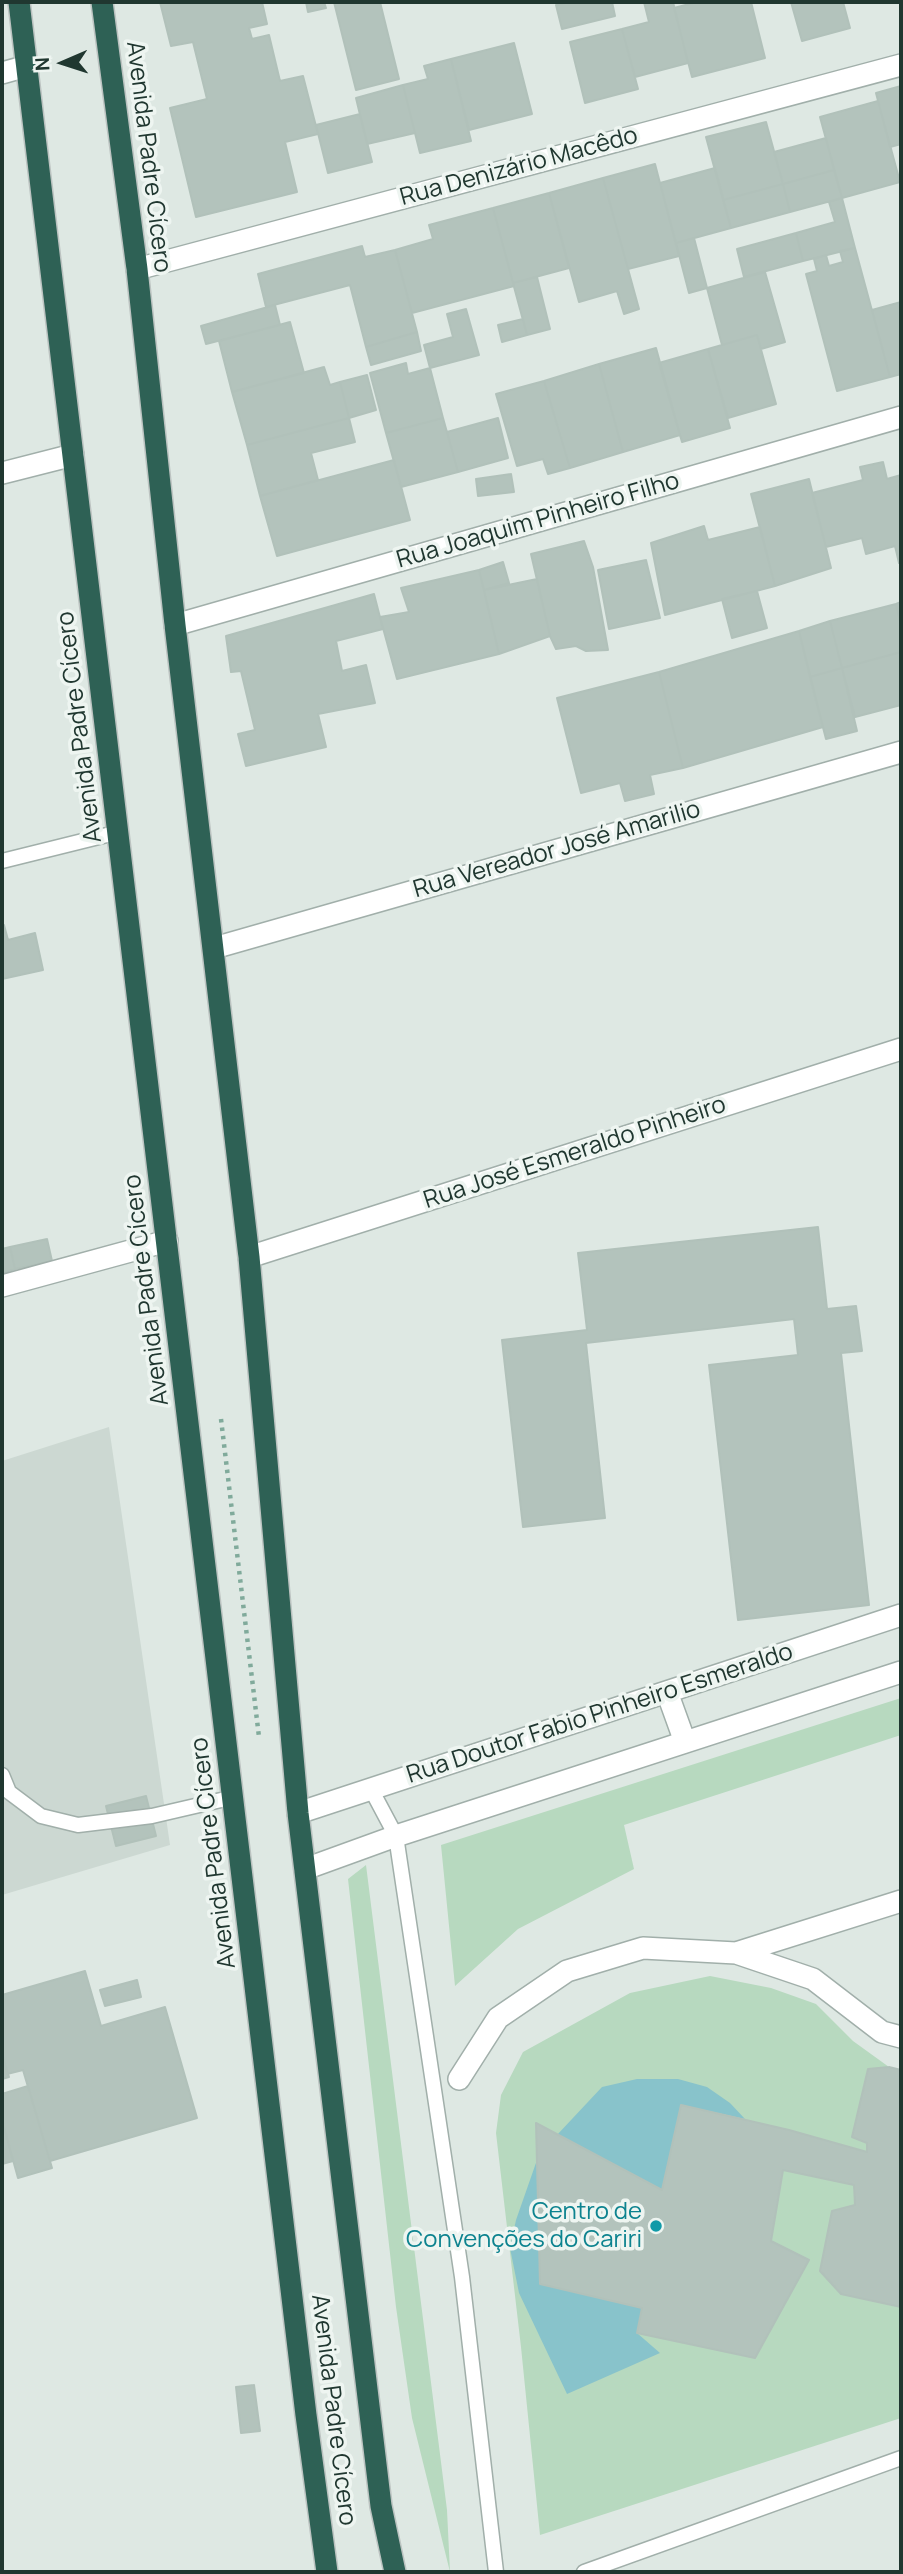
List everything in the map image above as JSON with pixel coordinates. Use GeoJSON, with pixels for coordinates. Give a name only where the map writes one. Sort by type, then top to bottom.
{"type":"FeatureCollection","features":[{"type":"Feature","properties":{"kind":"highway","name":"Avenida Padre Cícero"},"geometry":{"type":"LineString","coordinates":[[19,2],[327,2572]]}},
{"type":"Feature","properties":{"kind":"highway","name":"Avenida Padre Cícero"},"geometry":{"type":"LineString","coordinates":[[102,2],[137,269],[175,625],[249,1257],[298,1814],[382,2506],[395,2572]]}},
{"type":"Feature","properties":{"kind":"street","name":"Rua Denizário Macêdo"},"geometry":{"type":"LineString","coordinates":[[137,269],[901,65]]}},
{"type":"Feature","properties":{"kind":"street"},"geometry":{"type":"LineString","coordinates":[[2,73],[27,66]]}},
{"type":"Feature","properties":{"kind":"street","name":"Rua Joaquim Pinheiro Filho"},"geometry":{"type":"LineString","coordinates":[[175,625],[901,417]]}},
{"type":"Feature","properties":{"kind":"street"},"geometry":{"type":"LineString","coordinates":[[2,473],[73,455]]}},
{"type":"Feature","properties":{"kind":"street","name":"Rua Vereador José Amarilio"},"geometry":{"type":"LineString","coordinates":[[214,948],[901,752]]}},
{"type":"Feature","properties":{"kind":"street","name":"Rua José Esmeraldo Pinheiro"},"geometry":{"type":"LineString","coordinates":[[249,1257],[901,1049]]}},
{"type":"Feature","properties":{"kind":"street"},"geometry":{"type":"LineString","coordinates":[[2,1286],[167,1241]]}},
{"type":"Feature","properties":{"kind":"street","name":"Rua Doutor Fabio Pinheiro Esmeraldo"},"geometry":{"type":"LineString","coordinates":[[298,1814],[901,1615]]}},
{"type":"Feature","properties":{"kind":"street"},"geometry":{"type":"LineString","coordinates":[[305,1868],[901,1672]]}},
{"type":"Feature","properties":{"kind":"street"},"geometry":{"type":"LineString","coordinates":[[667,1692],[685,1742]]}},
{"type":"Feature","properties":{"kind":"street"},"geometry":{"type":"LineString","coordinates":[[736,1953],[901,1901]]}},
{"type":"Feature","properties":{"kind":"street"},"geometry":{"type":"LineString","coordinates":[[459,2079],[498,2018],[567,1970],[643,1948],[736,1953],[813,1979],[882,2032],[901,2037]]}},
{"type":"Feature","properties":{"kind":"lane"},"geometry":{"type":"LineString","coordinates":[[2,861],[119,832]]}},
{"type":"Feature","properties":{"kind":"lane"},"geometry":{"type":"LineString","coordinates":[[2,1775],[9,1792],[41,1816],[78,1825],[152,1816],[234,1797]]}},
{"type":"Feature","properties":{"kind":"lane"},"geometry":{"type":"LineString","coordinates":[[371,1789],[396,1836],[462,2277],[496,2572]]}},
{"type":"Feature","properties":{"kind":"lane"},"geometry":{"type":"LineString","coordinates":[[584,2572],[901,2458]]}},
{"type":"Feature","properties":{"kind":"shaded area"},"geometry":{"type":"Polygon","coordinates":[[[109,1427],[170,1845],[2,1895],[2,1461],[109,1427]]]}},
{"type":"Feature","properties":{"kind":"green space"},"geometry":{"type":"Polygon","coordinates":[[[901,1698],[901,1735],[624,1825],[634,1869],[518,1929],[455,1986],[441,1845],[901,1698]]]}},
{"type":"Feature","properties":{"kind":"green space"},"geometry":{"type":"Polygon","coordinates":[[[366,1865],[447,2510],[450,2572],[412,2418],[396,2307],[348,1879],[366,1865]]]}},
{"type":"Feature","properties":{"kind":"green space"},"geometry":{"type":"Polygon","coordinates":[[[710,1976],[771,1988],[816,2004],[853,2041],[889,2067],[901,2070],[901,2418],[540,2535],[496,2133],[501,2095],[523,2052],[630,1993],[710,1976]]]}},
{"type":"Feature","properties":{"kind":"water"},"geometry":{"type":"Polygon","coordinates":[[[637,2079],[678,2079],[707,2087],[730,2103],[745,2119],[681,2105],[662,2190],[557,2135],[602,2087],[637,2079]]]}},
{"type":"Feature","properties":{"kind":"water"},"geometry":{"type":"Polygon","coordinates":[[[537,2160],[540,2284],[642,2308],[637,2333],[660,2353],[567,2394],[519,2293],[510,2248],[516,2220],[537,2160]]]}},
{"type":"Feature","properties":{"kind":"building"},"geometry":{"type":"Polygon","coordinates":[[[160,2],[262,2],[267,24],[249,28],[252,39],[269,35],[280,81],[303,76],[318,134],[285,142],[297,192],[196,217],[170,108],[207,99],[193,42],[171,46],[160,2]]]}},
{"type":"Feature","properties":{"kind":"building"},"geometry":{"type":"Polygon","coordinates":[[[306,2],[324,2],[326,8],[308,12],[306,2]]]}},
{"type":"Feature","properties":{"kind":"building"},"geometry":{"type":"Polygon","coordinates":[[[334,2],[380,2],[399,79],[356,90],[334,2]]]}},
{"type":"Feature","properties":{"kind":"building"},"geometry":{"type":"Polygon","coordinates":[[[570,2],[612,2],[615,16],[562,29],[556,5],[570,2]]]}},
{"type":"Feature","properties":{"kind":"building"},"geometry":{"type":"Polygon","coordinates":[[[644,2],[673,2],[688,63],[635,77],[622,29],[649,22],[644,2]]]}},
{"type":"Feature","properties":{"kind":"building"},"geometry":{"type":"Polygon","coordinates":[[[697,2],[751,2],[765,58],[692,77],[674,8],[697,2]]]}},
{"type":"Feature","properties":{"kind":"building"},"geometry":{"type":"Polygon","coordinates":[[[791,2],[843,2],[850,28],[802,41],[791,2]]]}},
{"type":"Feature","properties":{"kind":"building"},"geometry":{"type":"Polygon","coordinates":[[[622,29],[638,89],[585,103],[570,42],[622,29]]]}},
{"type":"Feature","properties":{"kind":"building"},"geometry":{"type":"Polygon","coordinates":[[[514,43],[532,114],[469,130],[451,59],[514,43]]]}},
{"type":"Feature","properties":{"kind":"building"},"geometry":{"type":"Polygon","coordinates":[[[451,59],[471,141],[420,153],[403,85],[428,79],[424,66],[451,59]]]}},
{"type":"Feature","properties":{"kind":"building"},"geometry":{"type":"Polygon","coordinates":[[[403,85],[415,133],[367,144],[356,98],[403,85]]]}},
{"type":"Feature","properties":{"kind":"building"},"geometry":{"type":"Polygon","coordinates":[[[901,86],[901,144],[890,147],[876,93],[901,86]]]}},
{"type":"Feature","properties":{"kind":"building"},"geometry":{"type":"Polygon","coordinates":[[[878,101],[900,182],[842,198],[820,117],[878,101]]]}},
{"type":"Feature","properties":{"kind":"building"},"geometry":{"type":"Polygon","coordinates":[[[360,114],[372,162],[328,173],[316,125],[360,114]]]}},
{"type":"Feature","properties":{"kind":"building"},"geometry":{"type":"Polygon","coordinates":[[[766,122],[783,184],[723,200],[706,137],[766,122]]]}},
{"type":"Feature","properties":{"kind":"building"},"geometry":{"type":"Polygon","coordinates":[[[826,138],[834,170],[783,184],[774,152],[826,138]]]}},
{"type":"Feature","properties":{"kind":"building"},"geometry":{"type":"Polygon","coordinates":[[[655,164],[679,256],[628,269],[603,178],[655,164]]]}},
{"type":"Feature","properties":{"kind":"building"},"geometry":{"type":"Polygon","coordinates":[[[715,168],[731,228],[676,243],[660,183],[715,168]]]}},
{"type":"Feature","properties":{"kind":"building"},"geometry":{"type":"Polygon","coordinates":[[[834,170],[842,198],[790,212],[783,184],[834,170]]]}},
{"type":"Feature","properties":{"kind":"building"},"geometry":{"type":"Polygon","coordinates":[[[603,178],[639,309],[624,314],[617,291],[579,302],[549,193],[603,178]]]}},
{"type":"Feature","properties":{"kind":"building"},"geometry":{"type":"Polygon","coordinates":[[[783,184],[790,212],[731,228],[723,200],[783,184]]]}},
{"type":"Feature","properties":{"kind":"building"},"geometry":{"type":"Polygon","coordinates":[[[549,193],[569,268],[513,283],[493,208],[549,193]]]}},
{"type":"Feature","properties":{"kind":"building"},"geometry":{"type":"Polygon","coordinates":[[[842,198],[855,248],[803,261],[796,233],[835,222],[829,202],[842,198]]]}},
{"type":"Feature","properties":{"kind":"building"},"geometry":{"type":"Polygon","coordinates":[[[493,208],[514,286],[412,313],[395,250],[433,239],[429,225],[493,208]]]}},
{"type":"Feature","properties":{"kind":"building"},"geometry":{"type":"Polygon","coordinates":[[[796,233],[803,261],[744,277],[737,249],[796,233]]]}},
{"type":"Feature","properties":{"kind":"building"},"geometry":{"type":"Polygon","coordinates":[[[694,238],[707,288],[689,293],[676,243],[694,238]]]}},
{"type":"Feature","properties":{"kind":"building"},"geometry":{"type":"Polygon","coordinates":[[[362,246],[365,257],[395,250],[417,332],[366,347],[350,285],[266,307],[258,274],[362,246]]]}},
{"type":"Feature","properties":{"kind":"building"},"geometry":{"type":"Polygon","coordinates":[[[855,248],[890,377],[837,391],[806,274],[817,271],[814,259],[826,255],[829,266],[843,262],[840,251],[855,248]]]}},
{"type":"Feature","properties":{"kind":"building"},"geometry":{"type":"Polygon","coordinates":[[[765,272],[785,342],[761,349],[757,335],[722,345],[707,288],[765,272]]]}},
{"type":"Feature","properties":{"kind":"building"},"geometry":{"type":"Polygon","coordinates":[[[537,277],[550,329],[527,335],[513,283],[537,277]]]}},
{"type":"Feature","properties":{"kind":"building"},"geometry":{"type":"Polygon","coordinates":[[[901,302],[901,374],[890,377],[872,310],[901,302]]]}},
{"type":"Feature","properties":{"kind":"building"},"geometry":{"type":"Polygon","coordinates":[[[275,305],[280,325],[206,344],[201,326],[275,305]]]}},
{"type":"Feature","properties":{"kind":"building"},"geometry":{"type":"Polygon","coordinates":[[[466,309],[479,355],[430,368],[424,345],[453,337],[447,314],[466,309]]]}},
{"type":"Feature","properties":{"kind":"building"},"geometry":{"type":"Polygon","coordinates":[[[523,319],[527,335],[502,342],[498,325],[523,319]]]}},
{"type":"Feature","properties":{"kind":"building"},"geometry":{"type":"Polygon","coordinates":[[[290,322],[304,373],[232,392],[219,341],[290,322]]]}},
{"type":"Feature","properties":{"kind":"building"},"geometry":{"type":"Polygon","coordinates":[[[417,332],[421,351],[371,365],[366,347],[417,332]]]}},
{"type":"Feature","properties":{"kind":"building"},"geometry":{"type":"Polygon","coordinates":[[[757,335],[776,404],[728,418],[708,349],[757,335]]]}},
{"type":"Feature","properties":{"kind":"building"},"geometry":{"type":"Polygon","coordinates":[[[656,348],[680,435],[623,452],[599,364],[656,348]]]}},
{"type":"Feature","properties":{"kind":"building"},"geometry":{"type":"Polygon","coordinates":[[[708,349],[730,428],[682,442],[659,363],[708,349]]]}},
{"type":"Feature","properties":{"kind":"building"},"geometry":{"type":"Polygon","coordinates":[[[406,363],[408,374],[430,368],[443,418],[386,433],[370,373],[406,363]]]}},
{"type":"Feature","properties":{"kind":"building"},"geometry":{"type":"Polygon","coordinates":[[[599,364],[623,452],[570,468],[544,381],[599,364]]]}},
{"type":"Feature","properties":{"kind":"building"},"geometry":{"type":"Polygon","coordinates":[[[324,367],[330,385],[340,382],[349,418],[247,445],[232,392],[324,367]]]}},
{"type":"Feature","properties":{"kind":"building"},"geometry":{"type":"Polygon","coordinates":[[[367,375],[376,410],[349,418],[340,382],[367,375]]]}},
{"type":"Feature","properties":{"kind":"building"},"geometry":{"type":"Polygon","coordinates":[[[544,381],[570,468],[548,474],[543,459],[517,466],[496,394],[544,381]]]}},
{"type":"Feature","properties":{"kind":"building"},"geometry":{"type":"Polygon","coordinates":[[[349,418],[355,442],[311,453],[318,480],[260,496],[247,445],[349,418]]]}},
{"type":"Feature","properties":{"kind":"building"},"geometry":{"type":"Polygon","coordinates":[[[443,418],[458,472],[401,487],[386,433],[443,418]]]}},
{"type":"Feature","properties":{"kind":"building"},"geometry":{"type":"Polygon","coordinates":[[[498,418],[508,458],[458,472],[447,432],[498,418]]]}},
{"type":"Feature","properties":{"kind":"building"},"geometry":{"type":"Polygon","coordinates":[[[394,460],[410,520],[277,556],[260,496],[394,460]]]}},
{"type":"Feature","properties":{"kind":"building"},"geometry":{"type":"Polygon","coordinates":[[[883,462],[887,479],[901,475],[901,562],[899,563],[895,546],[866,554],[862,538],[826,547],[812,493],[863,480],[860,467],[883,462]]]}},
{"type":"Feature","properties":{"kind":"building"},"geometry":{"type":"Polygon","coordinates":[[[511,474],[514,492],[478,496],[476,479],[511,474]]]}},
{"type":"Feature","properties":{"kind":"building"},"geometry":{"type":"Polygon","coordinates":[[[809,479],[831,568],[775,586],[751,494],[809,479]]]}},
{"type":"Feature","properties":{"kind":"building"},"geometry":{"type":"Polygon","coordinates":[[[704,526],[708,540],[760,527],[775,586],[665,615],[651,543],[704,526]]]}},
{"type":"Feature","properties":{"kind":"building"},"geometry":{"type":"Polygon","coordinates":[[[584,541],[593,567],[608,650],[586,651],[576,646],[556,649],[550,636],[531,554],[584,541]]]}},
{"type":"Feature","properties":{"kind":"building"},"geometry":{"type":"Polygon","coordinates":[[[646,560],[660,618],[609,629],[598,570],[646,560]]]}},
{"type":"Feature","properties":{"kind":"building"},"geometry":{"type":"Polygon","coordinates":[[[503,562],[509,583],[484,590],[479,570],[503,562]]]}},
{"type":"Feature","properties":{"kind":"building"},"geometry":{"type":"Polygon","coordinates":[[[479,570],[499,654],[397,679],[380,617],[409,612],[401,588],[479,570]]]}},
{"type":"Feature","properties":{"kind":"building"},"geometry":{"type":"Polygon","coordinates":[[[537,579],[550,636],[499,654],[484,590],[537,579]]]}},
{"type":"Feature","properties":{"kind":"building"},"geometry":{"type":"Polygon","coordinates":[[[757,591],[767,628],[732,638],[722,599],[757,591]]]}},
{"type":"Feature","properties":{"kind":"building"},"geometry":{"type":"Polygon","coordinates":[[[374,594],[383,629],[336,641],[342,671],[366,665],[375,703],[318,714],[326,747],[246,766],[238,734],[255,730],[241,671],[231,672],[226,636],[374,594]]]}},
{"type":"Feature","properties":{"kind":"building"},"geometry":{"type":"Polygon","coordinates":[[[901,602],[901,625],[896,604],[901,602]]]}},
{"type":"Feature","properties":{"kind":"building"},"geometry":{"type":"Polygon","coordinates":[[[896,604],[901,625],[901,652],[842,668],[830,621],[896,604]]]}},
{"type":"Feature","properties":{"kind":"building"},"geometry":{"type":"Polygon","coordinates":[[[830,621],[842,668],[810,677],[799,631],[830,621]]]}},
{"type":"Feature","properties":{"kind":"building"},"geometry":{"type":"Polygon","coordinates":[[[799,631],[823,727],[683,768],[659,672],[799,631]]]}},
{"type":"Feature","properties":{"kind":"building"},"geometry":{"type":"Polygon","coordinates":[[[901,652],[901,705],[855,717],[842,668],[901,652]]]}},
{"type":"Feature","properties":{"kind":"building"},"geometry":{"type":"Polygon","coordinates":[[[842,668],[857,731],[826,739],[810,677],[842,668]]]}},
{"type":"Feature","properties":{"kind":"building"},"geometry":{"type":"Polygon","coordinates":[[[659,672],[683,768],[650,775],[654,794],[625,801],[620,783],[581,793],[557,698],[659,672]]]}},
{"type":"Feature","properties":{"kind":"building"},"geometry":{"type":"Polygon","coordinates":[[[4,925],[8,940],[35,933],[43,970],[2,979],[4,925]]]}},
{"type":"Feature","properties":{"kind":"building"},"geometry":{"type":"Polygon","coordinates":[[[818,1227],[827,1309],[856,1306],[862,1351],[841,1353],[869,1605],[738,1620],[709,1365],[798,1355],[794,1319],[586,1343],[605,1518],[523,1527],[502,1340],[587,1330],[578,1253],[818,1227]]]}},
{"type":"Feature","properties":{"kind":"building"},"geometry":{"type":"Polygon","coordinates":[[[47,1239],[52,1261],[15,1269],[10,1247],[47,1239]]]}},
{"type":"Feature","properties":{"kind":"building"},"geometry":{"type":"Polygon","coordinates":[[[10,1247],[15,1269],[2,1273],[2,1249],[10,1247]]]}},
{"type":"Feature","properties":{"kind":"building"},"geometry":{"type":"Polygon","coordinates":[[[146,1796],[156,1836],[116,1846],[106,1806],[146,1796]]]}},
{"type":"Feature","properties":{"kind":"building"},"geometry":{"type":"Polygon","coordinates":[[[85,1971],[101,2026],[165,2007],[197,2118],[50,2161],[23,2070],[7,2074],[2,2054],[2,1995],[85,1971]]]}},
{"type":"Feature","properties":{"kind":"building"},"geometry":{"type":"Polygon","coordinates":[[[137,1980],[141,1997],[105,2006],[100,1990],[137,1980]]]}},
{"type":"Feature","properties":{"kind":"building"},"geometry":{"type":"Polygon","coordinates":[[[2,2054],[9,2077],[2,2079],[2,2054]]]}},
{"type":"Feature","properties":{"kind":"building","name":"Centro de Convenções do Cariri"},"geometry":{"type":"Polygon","coordinates":[[[889,2067],[901,2070],[901,2307],[841,2294],[820,2271],[832,2211],[855,2205],[854,2185],[783,2170],[771,2241],[809,2260],[755,2358],[637,2333],[642,2308],[540,2284],[536,2123],[662,2190],[681,2105],[789,2130],[867,2152],[867,2143],[852,2137],[868,2069],[889,2067]]]}},
{"type":"Feature","properties":{"kind":"building"},"geometry":{"type":"Polygon","coordinates":[[[28,2086],[52,2168],[18,2178],[2,2120],[2,2094],[28,2086]]]}},
{"type":"Feature","properties":{"kind":"building"},"geometry":{"type":"Polygon","coordinates":[[[2,2120],[13,2161],[2,2164],[2,2120]]]}},
{"type":"Feature","properties":{"kind":"building"},"geometry":{"type":"Polygon","coordinates":[[[254,2385],[260,2431],[241,2433],[236,2387],[254,2385]]]}},
{"type":"Feature","properties":{"kind":"place","name":"Centro de Convenções do Cariri"},"geometry":{"type":"Point","coordinates":[656,2226]}}]}
